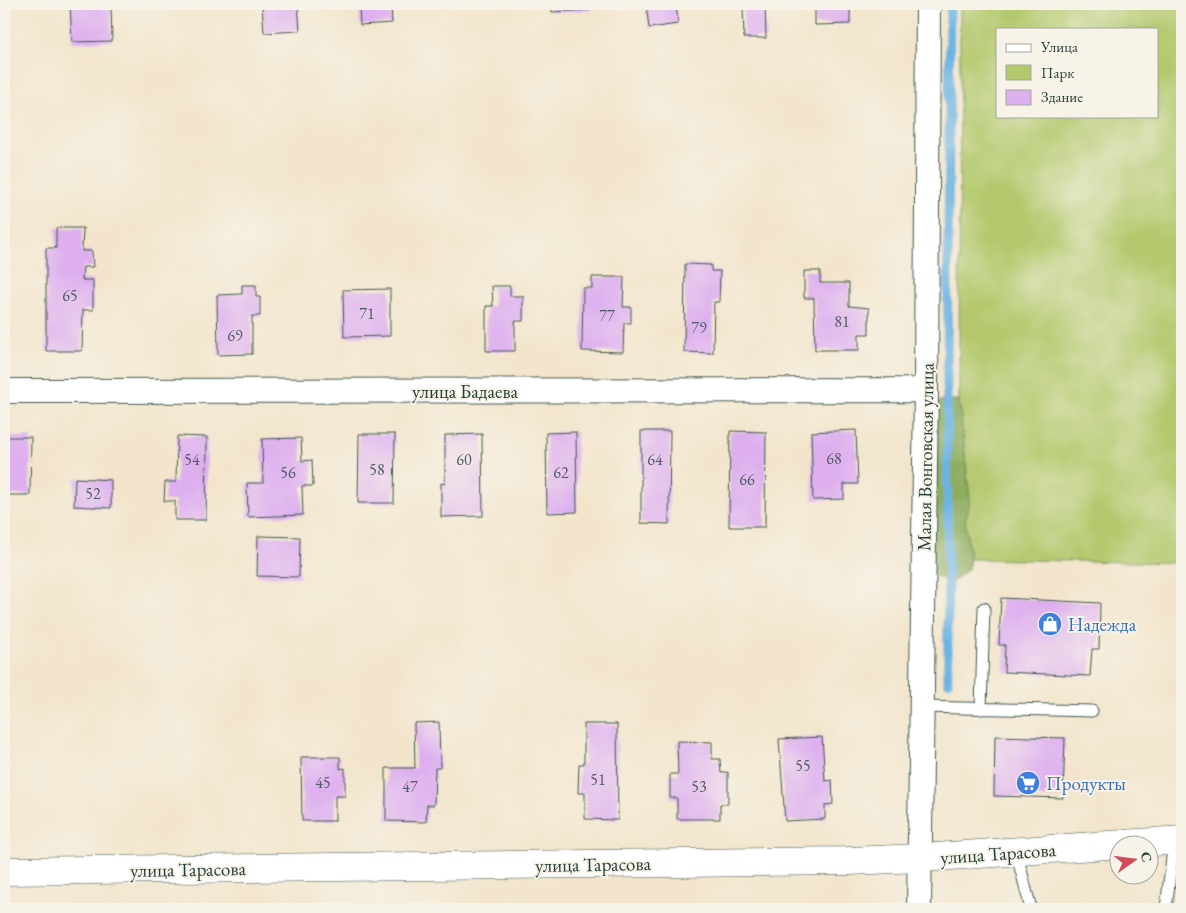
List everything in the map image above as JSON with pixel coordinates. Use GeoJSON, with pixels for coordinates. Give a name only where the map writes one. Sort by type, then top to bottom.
{"type":"FeatureCollection","features":[{"type":"Feature","properties":{"kind":"street","name":"Малая Вонговская улица"},"geometry":{"type":"LineString","coordinates":[[919,909],[926,390],[928,4]]}},
{"type":"Feature","properties":{"kind":"street","name":"улица Бадаева"},"geometry":{"type":"LineString","coordinates":[[4,391],[926,390]]}},
{"type":"Feature","properties":{"kind":"street","name":"улица Тарасова"},"geometry":{"type":"LineString","coordinates":[[4,871],[850,861],[1178,840]]}},
{"type":"Feature","properties":{"kind":"lane"},"geometry":{"type":"LineString","coordinates":[[981,709],[984,608]]}},
{"type":"Feature","properties":{"kind":"lane"},"geometry":{"type":"LineString","coordinates":[[922,707],[1092,712]]}},
{"type":"Feature","properties":{"kind":"lane"},"geometry":{"type":"LineString","coordinates":[[1166,909],[1178,840]]}},
{"type":"Feature","properties":{"kind":"lane"},"geometry":{"type":"LineString","coordinates":[[1016,851],[1030,909]]}},
{"type":"Feature","properties":{"kind":"green space"},"geometry":{"type":"Polygon","coordinates":[[[960,4],[1182,4],[1182,563],[970,559],[965,521],[970,501],[959,400],[960,4]]]}},
{"type":"Feature","properties":{"kind":"green space"},"geometry":{"type":"Polygon","coordinates":[[[941,400],[959,400],[970,501],[965,521],[970,559],[968,569],[951,583],[930,573],[932,410],[941,400]]]}},
{"type":"Feature","properties":{"kind":"building"},"geometry":{"type":"Polygon","coordinates":[[[70,4],[111,4],[112,41],[72,42],[70,4]]]}},
{"type":"Feature","properties":{"kind":"building"},"geometry":{"type":"Polygon","coordinates":[[[262,4],[298,4],[300,31],[264,33],[262,4]]]}},
{"type":"Feature","properties":{"kind":"building"},"geometry":{"type":"Polygon","coordinates":[[[359,4],[391,4],[392,23],[360,25],[359,4]]]}},
{"type":"Feature","properties":{"kind":"building"},"geometry":{"type":"Polygon","coordinates":[[[551,4],[590,4],[590,10],[552,12],[551,4]]]}},
{"type":"Feature","properties":{"kind":"building"},"geometry":{"type":"Polygon","coordinates":[[[646,4],[676,4],[678,24],[649,28],[646,4]]]}},
{"type":"Feature","properties":{"kind":"building"},"geometry":{"type":"Polygon","coordinates":[[[743,4],[765,4],[766,38],[744,38],[743,4]]]}},
{"type":"Feature","properties":{"kind":"building"},"geometry":{"type":"Polygon","coordinates":[[[815,4],[850,4],[850,24],[815,25],[815,4]]]}},
{"type":"Feature","properties":{"kind":"building"},"geometry":{"type":"Polygon","coordinates":[[[56,228],[83,228],[82,251],[92,251],[93,267],[83,267],[82,280],[93,280],[93,310],[83,310],[82,351],[46,351],[46,248],[56,248],[56,228]]]}},
{"type":"Feature","properties":{"kind":"building"},"geometry":{"type":"Polygon","coordinates":[[[685,264],[711,265],[711,271],[720,271],[719,302],[714,302],[713,353],[684,352],[685,264]]]}},
{"type":"Feature","properties":{"kind":"building"},"geometry":{"type":"Polygon","coordinates":[[[804,271],[820,271],[820,283],[849,283],[849,306],[869,308],[869,334],[859,334],[859,350],[815,350],[814,298],[804,298],[804,271]]]}},
{"type":"Feature","properties":{"kind":"building"},"geometry":{"type":"Polygon","coordinates":[[[592,277],[624,277],[623,307],[631,307],[631,323],[624,323],[623,352],[582,351],[583,288],[592,288],[592,277]]]}},
{"type":"Feature","properties":{"kind":"building"},"geometry":{"type":"Polygon","coordinates":[[[242,285],[256,285],[256,297],[260,297],[260,316],[252,316],[252,354],[218,355],[217,295],[242,294],[242,285]]]}},
{"type":"Feature","properties":{"kind":"building"},"geometry":{"type":"Polygon","coordinates":[[[492,286],[510,286],[510,296],[523,296],[523,321],[515,321],[515,351],[486,351],[486,306],[493,306],[492,286]]]}},
{"type":"Feature","properties":{"kind":"building"},"geometry":{"type":"Polygon","coordinates":[[[390,289],[390,336],[344,337],[343,290],[390,289]]]}},
{"type":"Feature","properties":{"kind":"building"},"geometry":{"type":"Polygon","coordinates":[[[856,430],[858,484],[844,484],[844,499],[813,500],[811,432],[856,430]]]}},
{"type":"Feature","properties":{"kind":"building"},"geometry":{"type":"Polygon","coordinates":[[[641,431],[670,431],[669,524],[641,523],[641,431]]]}},
{"type":"Feature","properties":{"kind":"building"},"geometry":{"type":"Polygon","coordinates":[[[730,431],[766,432],[765,527],[729,527],[730,431]]]}},
{"type":"Feature","properties":{"kind":"building"},"geometry":{"type":"Polygon","coordinates":[[[576,432],[577,512],[547,513],[546,433],[576,432]]]}},
{"type":"Feature","properties":{"kind":"building"},"geometry":{"type":"Polygon","coordinates":[[[359,434],[395,434],[394,503],[358,503],[359,434]]]}},
{"type":"Feature","properties":{"kind":"building"},"geometry":{"type":"Polygon","coordinates":[[[482,434],[483,516],[441,517],[441,483],[445,484],[445,435],[482,434]]]}},
{"type":"Feature","properties":{"kind":"building"},"geometry":{"type":"Polygon","coordinates":[[[177,436],[207,437],[206,520],[175,520],[175,501],[164,501],[165,482],[176,482],[177,436]]]}},
{"type":"Feature","properties":{"kind":"building"},"geometry":{"type":"Polygon","coordinates":[[[5,437],[31,437],[30,495],[4,495],[5,437]]]}},
{"type":"Feature","properties":{"kind":"building"},"geometry":{"type":"Polygon","coordinates":[[[301,438],[302,461],[312,460],[313,486],[302,486],[303,515],[248,517],[247,483],[263,483],[262,439],[301,438]]]}},
{"type":"Feature","properties":{"kind":"building"},"geometry":{"type":"Polygon","coordinates":[[[75,478],[111,480],[111,508],[74,506],[75,478]]]}},
{"type":"Feature","properties":{"kind":"building"},"geometry":{"type":"Polygon","coordinates":[[[258,536],[300,537],[299,577],[257,576],[258,536]]]}},
{"type":"Feature","properties":{"kind":"building","name":"Надежда"},"geometry":{"type":"Polygon","coordinates":[[[1001,598],[1100,603],[1099,649],[1092,649],[1090,676],[1004,672],[1005,645],[999,645],[1001,598]]]}},
{"type":"Feature","properties":{"kind":"building"},"geometry":{"type":"Polygon","coordinates":[[[439,722],[440,768],[435,768],[434,805],[427,805],[426,822],[386,821],[386,768],[415,768],[414,723],[439,722]]]}},
{"type":"Feature","properties":{"kind":"building"},"geometry":{"type":"Polygon","coordinates":[[[584,724],[617,724],[618,820],[585,819],[585,793],[578,793],[579,764],[584,764],[584,724]]]}},
{"type":"Feature","properties":{"kind":"building"},"geometry":{"type":"Polygon","coordinates":[[[995,736],[1065,738],[1063,798],[994,796],[995,736]]]}},
{"type":"Feature","properties":{"kind":"building"},"geometry":{"type":"Polygon","coordinates":[[[822,737],[825,781],[832,780],[833,804],[825,805],[825,819],[785,821],[779,739],[822,737]]]}},
{"type":"Feature","properties":{"kind":"building"},"geometry":{"type":"Polygon","coordinates":[[[677,741],[712,742],[712,759],[720,759],[721,773],[728,772],[728,804],[720,804],[720,819],[677,819],[677,798],[670,798],[670,774],[678,774],[677,741]]]}},
{"type":"Feature","properties":{"kind":"building"},"geometry":{"type":"Polygon","coordinates":[[[301,757],[340,757],[340,769],[345,768],[345,796],[335,796],[335,821],[302,821],[301,757]]]}},
{"type":"Feature","properties":{"kind":"waterway"},"geometry":{"type":"LineString","coordinates":[[948,682],[947,377],[950,4]]}},
{"type":"Feature","properties":{"kind":"place","name":"Надежда"},"geometry":{"type":"Point","coordinates":[1050,624]}},
{"type":"Feature","properties":{"kind":"place","name":"Продукты"},"geometry":{"type":"Point","coordinates":[1028,783]}}]}
